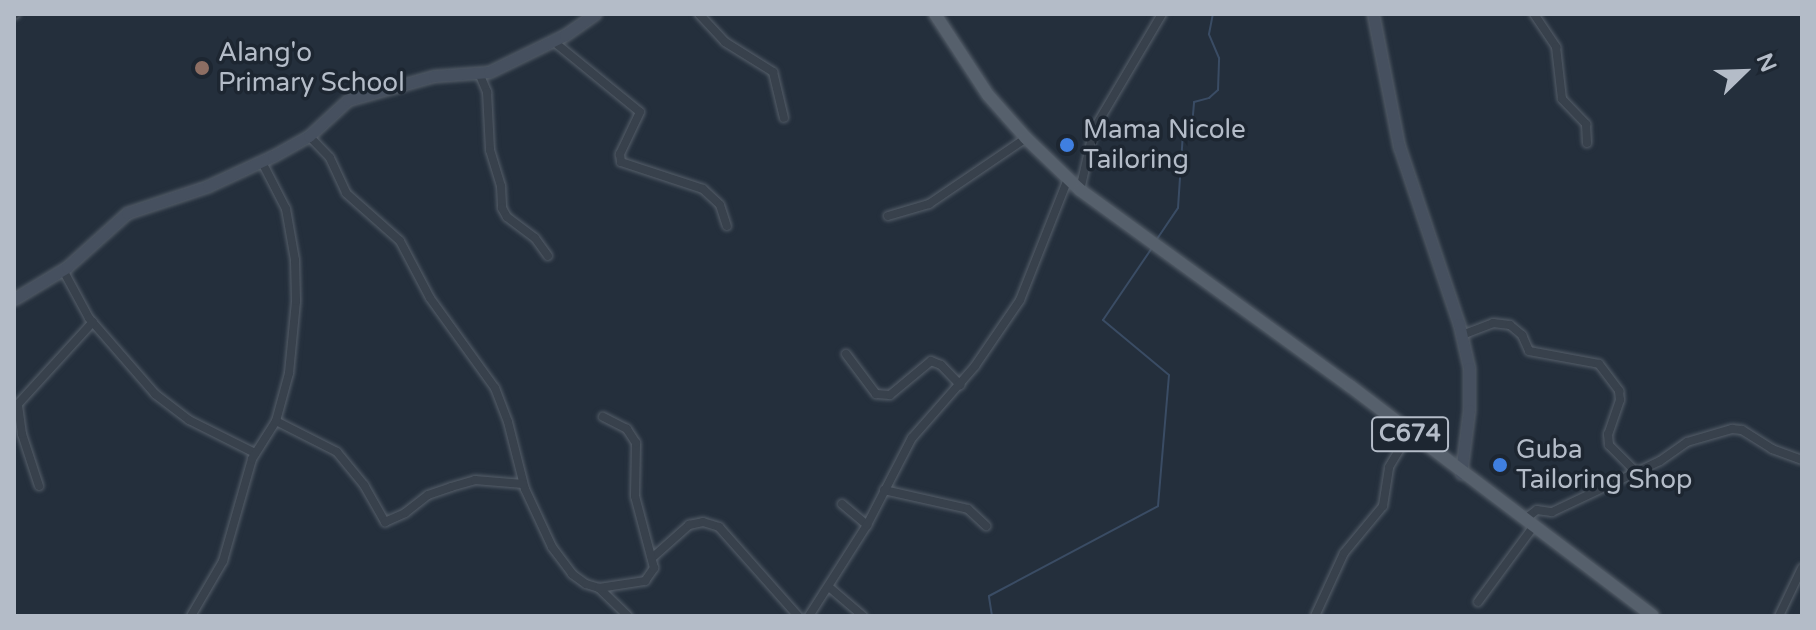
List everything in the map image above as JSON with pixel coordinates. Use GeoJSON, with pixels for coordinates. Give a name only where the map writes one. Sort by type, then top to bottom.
{"type":"FeatureCollection","features":[{"type":"Feature","properties":{"kind":"main road","name":"C674"},"geometry":{"type":"LineString","coordinates":[[935,14],[988,95],[1026,138],[1077,183],[1653,616]]}},
{"type":"Feature","properties":{"kind":"street"},"geometry":{"type":"LineString","coordinates":[[14,299],[63,270],[127,213],[208,186],[262,162],[309,136],[354,97],[434,76],[494,71],[553,41],[595,14]]}},
{"type":"Feature","properties":{"kind":"street"},"geometry":{"type":"LineString","coordinates":[[699,14],[725,42],[773,72],[784,118]]}},
{"type":"Feature","properties":{"kind":"street"},"geometry":{"type":"LineString","coordinates":[[809,616],[867,525],[912,438],[960,385],[1020,300],[1077,183],[1094,129],[1162,14]]}},
{"type":"Feature","properties":{"kind":"street"},"geometry":{"type":"LineString","coordinates":[[1373,14],[1399,146],[1462,335],[1470,379],[1461,473]]}},
{"type":"Feature","properties":{"kind":"street"},"geometry":{"type":"LineString","coordinates":[[1534,14],[1556,47],[1562,99],[1586,124],[1587,143]]}},
{"type":"Feature","properties":{"kind":"street"},"geometry":{"type":"LineString","coordinates":[[553,41],[640,112],[620,154],[621,162],[703,189],[720,205],[727,226]]}},
{"type":"Feature","properties":{"kind":"street"},"geometry":{"type":"LineString","coordinates":[[479,73],[487,92],[490,150],[501,186],[502,208],[507,217],[535,238],[548,256]]}},
{"type":"Feature","properties":{"kind":"street"},"geometry":{"type":"LineString","coordinates":[[309,136],[330,158],[346,193],[400,241],[430,298],[495,388],[508,422],[523,484],[542,531],[567,568],[582,582],[599,588],[628,616]]}},
{"type":"Feature","properties":{"kind":"street"},"geometry":{"type":"LineString","coordinates":[[888,216],[929,204],[1026,138]]}},
{"type":"Feature","properties":{"kind":"street"},"geometry":{"type":"LineString","coordinates":[[191,616],[223,561],[255,453],[276,421],[289,373],[296,281],[286,209],[262,162]]}},
{"type":"Feature","properties":{"kind":"street"},"geometry":{"type":"LineString","coordinates":[[63,270],[93,322],[155,394],[189,420],[255,453]]}},
{"type":"Feature","properties":{"kind":"street"},"geometry":{"type":"LineString","coordinates":[[39,486],[19,423],[18,404],[93,322]]}},
{"type":"Feature","properties":{"kind":"street"},"geometry":{"type":"LineString","coordinates":[[1462,335],[1493,323],[1510,325],[1522,335],[1529,351],[1599,364],[1619,391],[1620,400],[1608,434],[1609,445],[1635,471]]}},
{"type":"Feature","properties":{"kind":"street"},"geometry":{"type":"LineString","coordinates":[[846,354],[876,394],[890,395],[931,361],[941,365],[960,385]]}},
{"type":"Feature","properties":{"kind":"street"},"geometry":{"type":"LineString","coordinates":[[599,588],[645,581],[652,573],[652,558],[635,496],[636,443],[627,429],[603,417]]}},
{"type":"Feature","properties":{"kind":"street"},"geometry":{"type":"LineString","coordinates":[[276,421],[337,452],[364,485],[385,522],[432,493],[466,483],[485,480],[523,484]]}},
{"type":"Feature","properties":{"kind":"street"},"geometry":{"type":"LineString","coordinates":[[1478,602],[1537,510],[1552,512],[1660,461],[1687,442],[1738,429],[1772,449],[1802,460]]}},
{"type":"Feature","properties":{"kind":"street"},"geometry":{"type":"LineString","coordinates":[[1315,616],[1344,553],[1383,506],[1389,467],[1409,434]]}},
{"type":"Feature","properties":{"kind":"street"},"geometry":{"type":"LineString","coordinates":[[884,490],[968,509],[986,526]]}},
{"type":"Feature","properties":{"kind":"street"},"geometry":{"type":"LineString","coordinates":[[842,504],[867,525]]}},
{"type":"Feature","properties":{"kind":"street"},"geometry":{"type":"LineString","coordinates":[[652,558],[689,525],[703,522],[719,527],[798,616]]}},
{"type":"Feature","properties":{"kind":"street"},"geometry":{"type":"LineString","coordinates":[[1779,616],[1802,568]]}},
{"type":"Feature","properties":{"kind":"street"},"geometry":{"type":"LineString","coordinates":[[829,587],[863,616]]}},
{"type":"Feature","properties":{"kind":"waterway"},"geometry":{"type":"LineString","coordinates":[[1157,239],[1178,208],[1183,132],[1192,126],[1194,102],[1209,98],[1218,90],[1219,58],[1209,34],[1213,14]]}},
{"type":"Feature","properties":{"kind":"waterway"},"geometry":{"type":"LineString","coordinates":[[992,616],[989,596],[1158,506],[1169,375],[1103,320],[1152,248]]}},
{"type":"Feature","properties":{"kind":"place","name":"Alang'o Primary School"},"geometry":{"type":"Point","coordinates":[202,68]}},
{"type":"Feature","properties":{"kind":"place","name":"Mama Nicole Tailoring"},"geometry":{"type":"Point","coordinates":[1067,145]}},
{"type":"Feature","properties":{"kind":"place","name":"Guba Tailoring Shop"},"geometry":{"type":"Point","coordinates":[1500,465]}}]}
